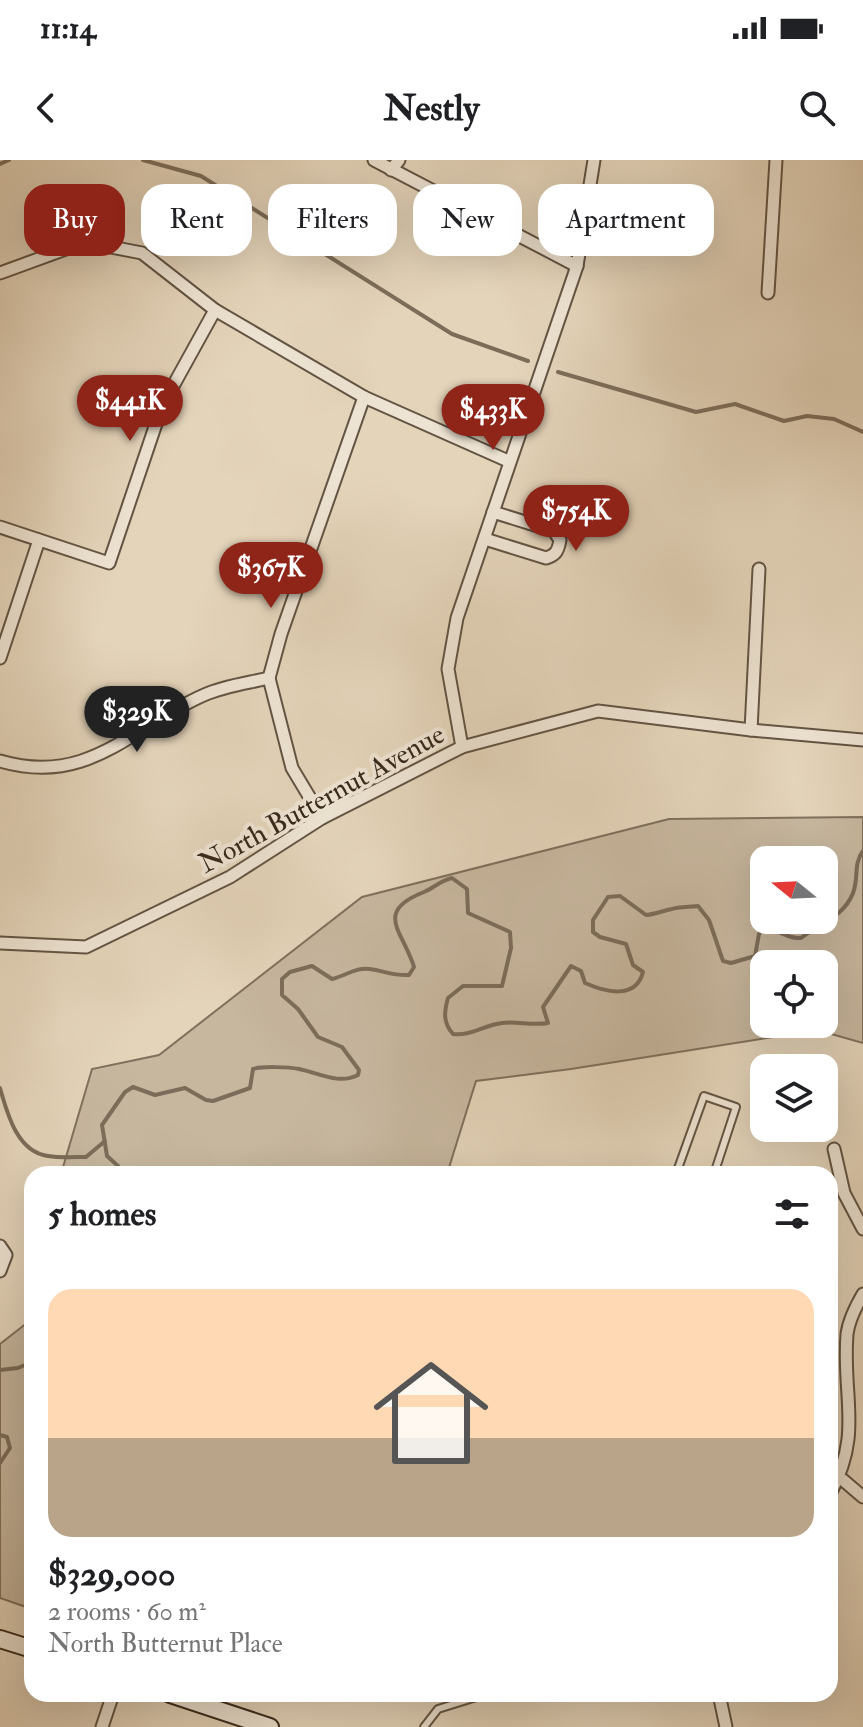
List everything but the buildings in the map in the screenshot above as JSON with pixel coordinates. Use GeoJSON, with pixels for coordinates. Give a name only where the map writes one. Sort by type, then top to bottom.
{"type":"FeatureCollection","features":[{"type":"Feature","properties":{"kind":"main road"},"geometry":{"type":"LineString","coordinates":[[0,1639],[24,1646]]}},
{"type":"Feature","properties":{"kind":"main road"},"geometry":{"type":"LineString","coordinates":[[194,1702],[270,1727]]}},
{"type":"Feature","properties":{"kind":"street"},"geometry":{"type":"LineString","coordinates":[[374,160],[395,165],[577,266]]}},
{"type":"Feature","properties":{"kind":"street"},"geometry":{"type":"LineString","coordinates":[[462,747],[448,669],[457,618],[577,266],[594,160]]}},
{"type":"Feature","properties":{"kind":"street"},"geometry":{"type":"LineString","coordinates":[[768,293],[776,160]]}},
{"type":"Feature","properties":{"kind":"street"},"geometry":{"type":"LineString","coordinates":[[0,273],[85,242],[142,253],[215,310],[364,397],[508,461]]}},
{"type":"Feature","properties":{"kind":"street"},"geometry":{"type":"LineString","coordinates":[[0,527],[109,563],[162,406],[215,310]]}},
{"type":"Feature","properties":{"kind":"street"},"geometry":{"type":"LineString","coordinates":[[322,818],[292,768],[269,678],[281,634],[364,397]]}},
{"type":"Feature","properties":{"kind":"street"},"geometry":{"type":"LineString","coordinates":[[485,539],[546,558],[554,556],[559,549],[560,540],[554,531],[493,512]]}},
{"type":"Feature","properties":{"kind":"street"},"geometry":{"type":"LineString","coordinates":[[0,658],[39,540]]}},
{"type":"Feature","properties":{"kind":"street"},"geometry":{"type":"LineString","coordinates":[[751,730],[759,569]]}},
{"type":"Feature","properties":{"kind":"street"},"geometry":{"type":"LineString","coordinates":[[0,761],[44,769],[96,757],[204,695],[269,678]]}},
{"type":"Feature","properties":{"kind":"street","name":"North Butternut Avenue"},"geometry":{"type":"LineString","coordinates":[[0,943],[86,947],[230,877],[322,818],[462,747],[598,711],[863,740]]}},
{"type":"Feature","properties":{"kind":"street"},"geometry":{"type":"LineString","coordinates":[[834,1149],[838,1166]]}},
{"type":"Feature","properties":{"kind":"street"},"geometry":{"type":"LineString","coordinates":[[838,1167],[844,1193],[863,1229]]}},
{"type":"Feature","properties":{"kind":"street"},"geometry":{"type":"LineString","coordinates":[[0,1246],[6,1255],[0,1271]]}},
{"type":"Feature","properties":{"kind":"street"},"geometry":{"type":"LineString","coordinates":[[838,1485],[852,1464],[861,1432],[847,1347],[849,1322],[863,1294]]}},
{"type":"Feature","properties":{"kind":"street"},"geometry":{"type":"LineString","coordinates":[[843,1480],[863,1497]]}},
{"type":"Feature","properties":{"kind":"street"},"geometry":{"type":"LineString","coordinates":[[102,1727],[110,1702]]}},
{"type":"Feature","properties":{"kind":"street"},"geometry":{"type":"LineString","coordinates":[[721,1702],[726,1727]]}},
{"type":"Feature","properties":{"kind":"lane"},"geometry":{"type":"LineString","coordinates":[[679,1166],[704,1096],[736,1107],[717,1166]]}},
{"type":"Feature","properties":{"kind":"lane"},"geometry":{"type":"LineString","coordinates":[[424,1727],[438,1709],[460,1702]]}},
{"type":"Feature","properties":{"kind":"shaded area"},"geometry":{"type":"Polygon","coordinates":[[[863,817],[863,1043],[838,1036],[838,950],[750,950],[750,1038],[767,1038],[476,1081],[449,1166],[63,1166],[92,1069],[159,1055],[362,897],[669,819],[863,817]]]}},
{"type":"Feature","properties":{"kind":"shaded area"},"geometry":{"type":"Polygon","coordinates":[[[24,1325],[24,1606],[0,1598],[0,1344],[24,1325]]]}},
{"type":"Feature","properties":{"kind":"waterway"},"geometry":{"type":"LineString","coordinates":[[0,164],[9,160]]}},
{"type":"Feature","properties":{"kind":"waterway"},"geometry":{"type":"LineString","coordinates":[[143,160],[201,176],[452,334],[528,361]]}},
{"type":"Feature","properties":{"kind":"waterway"},"geometry":{"type":"LineString","coordinates":[[558,372],[696,412],[735,404],[784,421],[807,416],[834,419],[863,432]]}},
{"type":"Feature","properties":{"kind":"waterway"},"geometry":{"type":"LineString","coordinates":[[118,1166],[107,1156],[102,1125],[125,1092],[133,1087],[155,1095],[185,1088],[213,1101],[250,1088],[253,1069],[257,1068],[295,1068],[336,1079],[358,1075],[359,1070],[342,1047],[318,1037],[298,1009],[282,995],[282,979],[290,972],[312,966],[332,979],[365,969],[409,975],[414,967],[399,933],[396,915],[408,899],[444,880],[452,878],[467,889],[468,913],[510,932],[511,948],[502,986],[463,986],[448,998],[446,1021],[453,1034],[460,1034],[502,1023],[548,1023],[543,1007],[571,966],[581,971],[585,983],[593,986],[610,991],[634,987],[643,972],[633,965],[626,944],[593,932],[593,920],[608,897],[620,896],[646,915],[698,906],[709,920],[723,961],[731,963],[755,956],[759,934],[764,927],[801,938],[837,914],[853,893],[858,861],[863,851]]}},
{"type":"Feature","properties":{"kind":"waterway"},"geometry":{"type":"LineString","coordinates":[[0,1088],[15,1130],[37,1153],[53,1157],[86,1157],[105,1141]]}},
{"type":"Feature","properties":{"kind":"waterway"},"geometry":{"type":"LineString","coordinates":[[0,1370],[24,1365]]}},
{"type":"Feature","properties":{"kind":"waterway"},"geometry":{"type":"LineString","coordinates":[[0,1435],[7,1437],[10,1448],[0,1463]]}}]}
